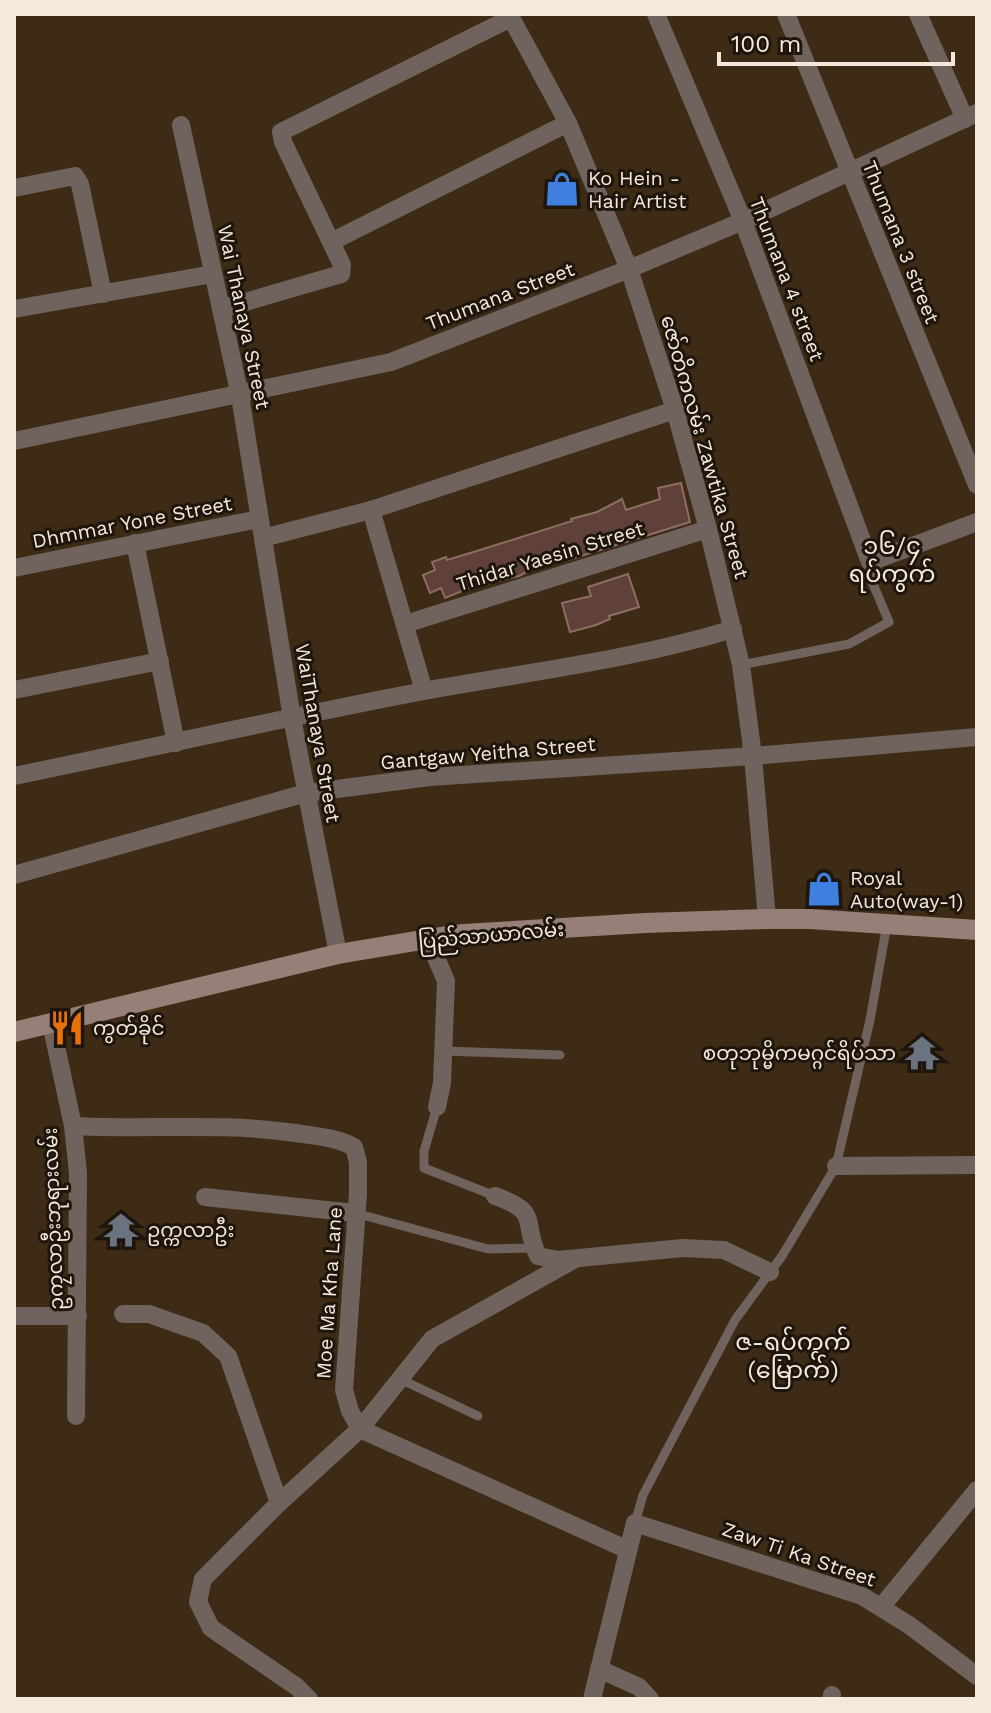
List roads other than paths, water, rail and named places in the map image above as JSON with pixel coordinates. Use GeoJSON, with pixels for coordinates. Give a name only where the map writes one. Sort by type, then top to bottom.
{"type":"FeatureCollection","features":[{"type":"Feature","properties":{"kind":"street","name":"Thumana 4 street"},"geometry":{"type":"LineString","coordinates":[[656,14],[743,221],[870,562]]}},
{"type":"Feature","properties":{"kind":"street","name":"Thumana 3 street"},"geometry":{"type":"LineString","coordinates":[[786,14],[977,485]]}},
{"type":"Feature","properties":{"kind":"street"},"geometry":{"type":"LineString","coordinates":[[918,14],[971,116]]}},
{"type":"Feature","properties":{"kind":"street"},"geometry":{"type":"LineString","coordinates":[[221,309],[341,274],[342,265],[281,132],[510,16]]}},
{"type":"Feature","properties":{"kind":"street","name":"ဇော်တိကလမ်း Zawtika Street"},"geometry":{"type":"LineString","coordinates":[[510,16],[568,123],[629,269],[675,410],[741,665],[753,756],[767,919]]}},
{"type":"Feature","properties":{"kind":"street","name":"Thumana Street"},"geometry":{"type":"LineString","coordinates":[[14,441],[391,362],[743,221],[971,116]]}},
{"type":"Feature","properties":{"kind":"street"},"geometry":{"type":"LineString","coordinates":[[331,242],[568,123]]}},
{"type":"Feature","properties":{"kind":"street","name":"Wai Thanaya Street"},"geometry":{"type":"LineString","coordinates":[[181,125],[240,396],[259,519]]}},
{"type":"Feature","properties":{"kind":"street"},"geometry":{"type":"LineString","coordinates":[[14,188],[75,176],[80,184],[103,294]]}},
{"type":"Feature","properties":{"kind":"street"},"geometry":{"type":"LineString","coordinates":[[14,309],[213,274]]}},
{"type":"Feature","properties":{"kind":"street"},"geometry":{"type":"LineString","coordinates":[[263,538],[371,510],[675,410]]}},
{"type":"Feature","properties":{"kind":"street"},"geometry":{"type":"LineString","coordinates":[[371,510],[424,691]]}},
{"type":"Feature","properties":{"kind":"street","name":"WaiThanaya Street"},"geometry":{"type":"LineString","coordinates":[[259,519],[292,718],[338,954]]}},
{"type":"Feature","properties":{"kind":"street","name":"Dhmmar Yone Street"},"geometry":{"type":"LineString","coordinates":[[14,568],[259,519]]}},
{"type":"Feature","properties":{"kind":"street"},"geometry":{"type":"LineString","coordinates":[[870,562],[977,522]]}},
{"type":"Feature","properties":{"kind":"street","name":"Thidar Yaesin Street"},"geometry":{"type":"LineString","coordinates":[[405,624],[708,529]]}},
{"type":"Feature","properties":{"kind":"street"},"geometry":{"type":"LineString","coordinates":[[135,543],[176,743]]}},
{"type":"Feature","properties":{"kind":"street"},"geometry":{"type":"LineString","coordinates":[[14,776],[424,691],[623,657],[692,642],[733,629]]}},
{"type":"Feature","properties":{"kind":"street"},"geometry":{"type":"LineString","coordinates":[[14,690],[160,661]]}},
{"type":"Feature","properties":{"kind":"street","name":"Gantgaw Yeitha Street"},"geometry":{"type":"LineString","coordinates":[[14,875],[306,793],[430,777],[753,756],[977,737]]}},
{"type":"Feature","properties":{"kind":"street","name":"ပြည်သာယာလမ်း"},"geometry":{"type":"LineString","coordinates":[[14,1032],[338,954],[463,934],[767,919],[977,930]]}},
{"type":"Feature","properties":{"kind":"street"},"geometry":{"type":"LineString","coordinates":[[428,939],[446,981],[442,1083],[437,1107]]}},
{"type":"Feature","properties":{"kind":"street","name":"ဥကၠလာဦးဘုရားလမ်း"},"geometry":{"type":"LineString","coordinates":[[51,1023],[73,1126],[78,1173],[76,1416]]}},
{"type":"Feature","properties":{"kind":"street","name":"Moe Ma Kha Lane"},"geometry":{"type":"LineString","coordinates":[[73,1126],[122,1129],[252,1126],[338,1139],[354,1147],[358,1162],[344,1390],[350,1411],[360,1429]]}},
{"type":"Feature","properties":{"kind":"street"},"geometry":{"type":"LineString","coordinates":[[836,1166],[977,1165]]}},
{"type":"Feature","properties":{"kind":"street"},"geometry":{"type":"LineString","coordinates":[[495,1196],[524,1209],[534,1248],[538,1256],[544,1259],[575,1259],[683,1248],[724,1250],[770,1272]]}},
{"type":"Feature","properties":{"kind":"street"},"geometry":{"type":"LineString","coordinates":[[205,1197],[355,1213]]}},
{"type":"Feature","properties":{"kind":"street"},"geometry":{"type":"LineString","coordinates":[[309,1699],[297,1687],[211,1628],[198,1602],[203,1579],[279,1503],[360,1429],[432,1339],[575,1259]]}},
{"type":"Feature","properties":{"kind":"street"},"geometry":{"type":"LineString","coordinates":[[123,1314],[149,1314],[203,1333],[228,1356],[279,1503]]}},
{"type":"Feature","properties":{"kind":"street"},"geometry":{"type":"LineString","coordinates":[[14,1316],[78,1316]]}},
{"type":"Feature","properties":{"kind":"street"},"geometry":{"type":"LineString","coordinates":[[360,1429],[626,1549]]}},
{"type":"Feature","properties":{"kind":"street"},"geometry":{"type":"LineString","coordinates":[[882,1606],[974,1501]]}},
{"type":"Feature","properties":{"kind":"street"},"geometry":{"type":"LineString","coordinates":[[592,1699],[626,1549],[635,1523]]}},
{"type":"Feature","properties":{"kind":"street","name":"Zaw Ti Ka Street"},"geometry":{"type":"LineString","coordinates":[[635,1523],[862,1596],[882,1606],[977,1676]]}},
{"type":"Feature","properties":{"kind":"street"},"geometry":{"type":"LineString","coordinates":[[599,1669],[639,1687],[650,1699]]}},
{"type":"Feature","properties":{"kind":"lane"},"geometry":{"type":"LineString","coordinates":[[741,665],[849,644],[889,622],[871,579],[870,562]]}},
{"type":"Feature","properties":{"kind":"lane"},"geometry":{"type":"LineString","coordinates":[[635,1523],[643,1495],[735,1320],[770,1272],[836,1166],[870,1020],[887,924]]}},
{"type":"Feature","properties":{"kind":"lane"},"geometry":{"type":"LineString","coordinates":[[443,1051],[560,1055]]}},
{"type":"Feature","properties":{"kind":"lane"},"geometry":{"type":"LineString","coordinates":[[437,1107],[424,1151],[424,1168],[495,1196]]}},
{"type":"Feature","properties":{"kind":"lane"},"geometry":{"type":"LineString","coordinates":[[355,1213],[488,1249],[534,1248]]}},
{"type":"Feature","properties":{"kind":"lane"},"geometry":{"type":"LineString","coordinates":[[400,1379],[478,1416]]}},
{"type":"Feature","properties":{"kind":"place","name":"Ko Hein - Hair Artist"},"geometry":{"type":"Point","coordinates":[562,189]}},
{"type":"Feature","properties":{"kind":"place","name":"Royal Auto(way-1)"},"geometry":{"type":"Point","coordinates":[824,889]}},
{"type":"Feature","properties":{"kind":"place","name":"ကွတ်ခိုင်"},"geometry":{"type":"Point","coordinates":[67,1028]}},
{"type":"Feature","properties":{"kind":"place","name":"စတုဘုမ္မိကမဂ္ဂင်ရိပ်သာ"},"geometry":{"type":"Point","coordinates":[922,1053]}},
{"type":"Feature","properties":{"kind":"place","name":"ဥက္ကလာဦး"},"geometry":{"type":"Point","coordinates":[121,1230]}},
{"type":"Feature","properties":{"kind":"district","name":"၁၆/၄ ရပ်ကွက်"},"geometry":{"type":"Point","coordinates":[892,560]}},
{"type":"Feature","properties":{"kind":"district","name":"ဇ-ရပ်ကွက် (မြောက်)"},"geometry":{"type":"Point","coordinates":[793,1356]}}]}
